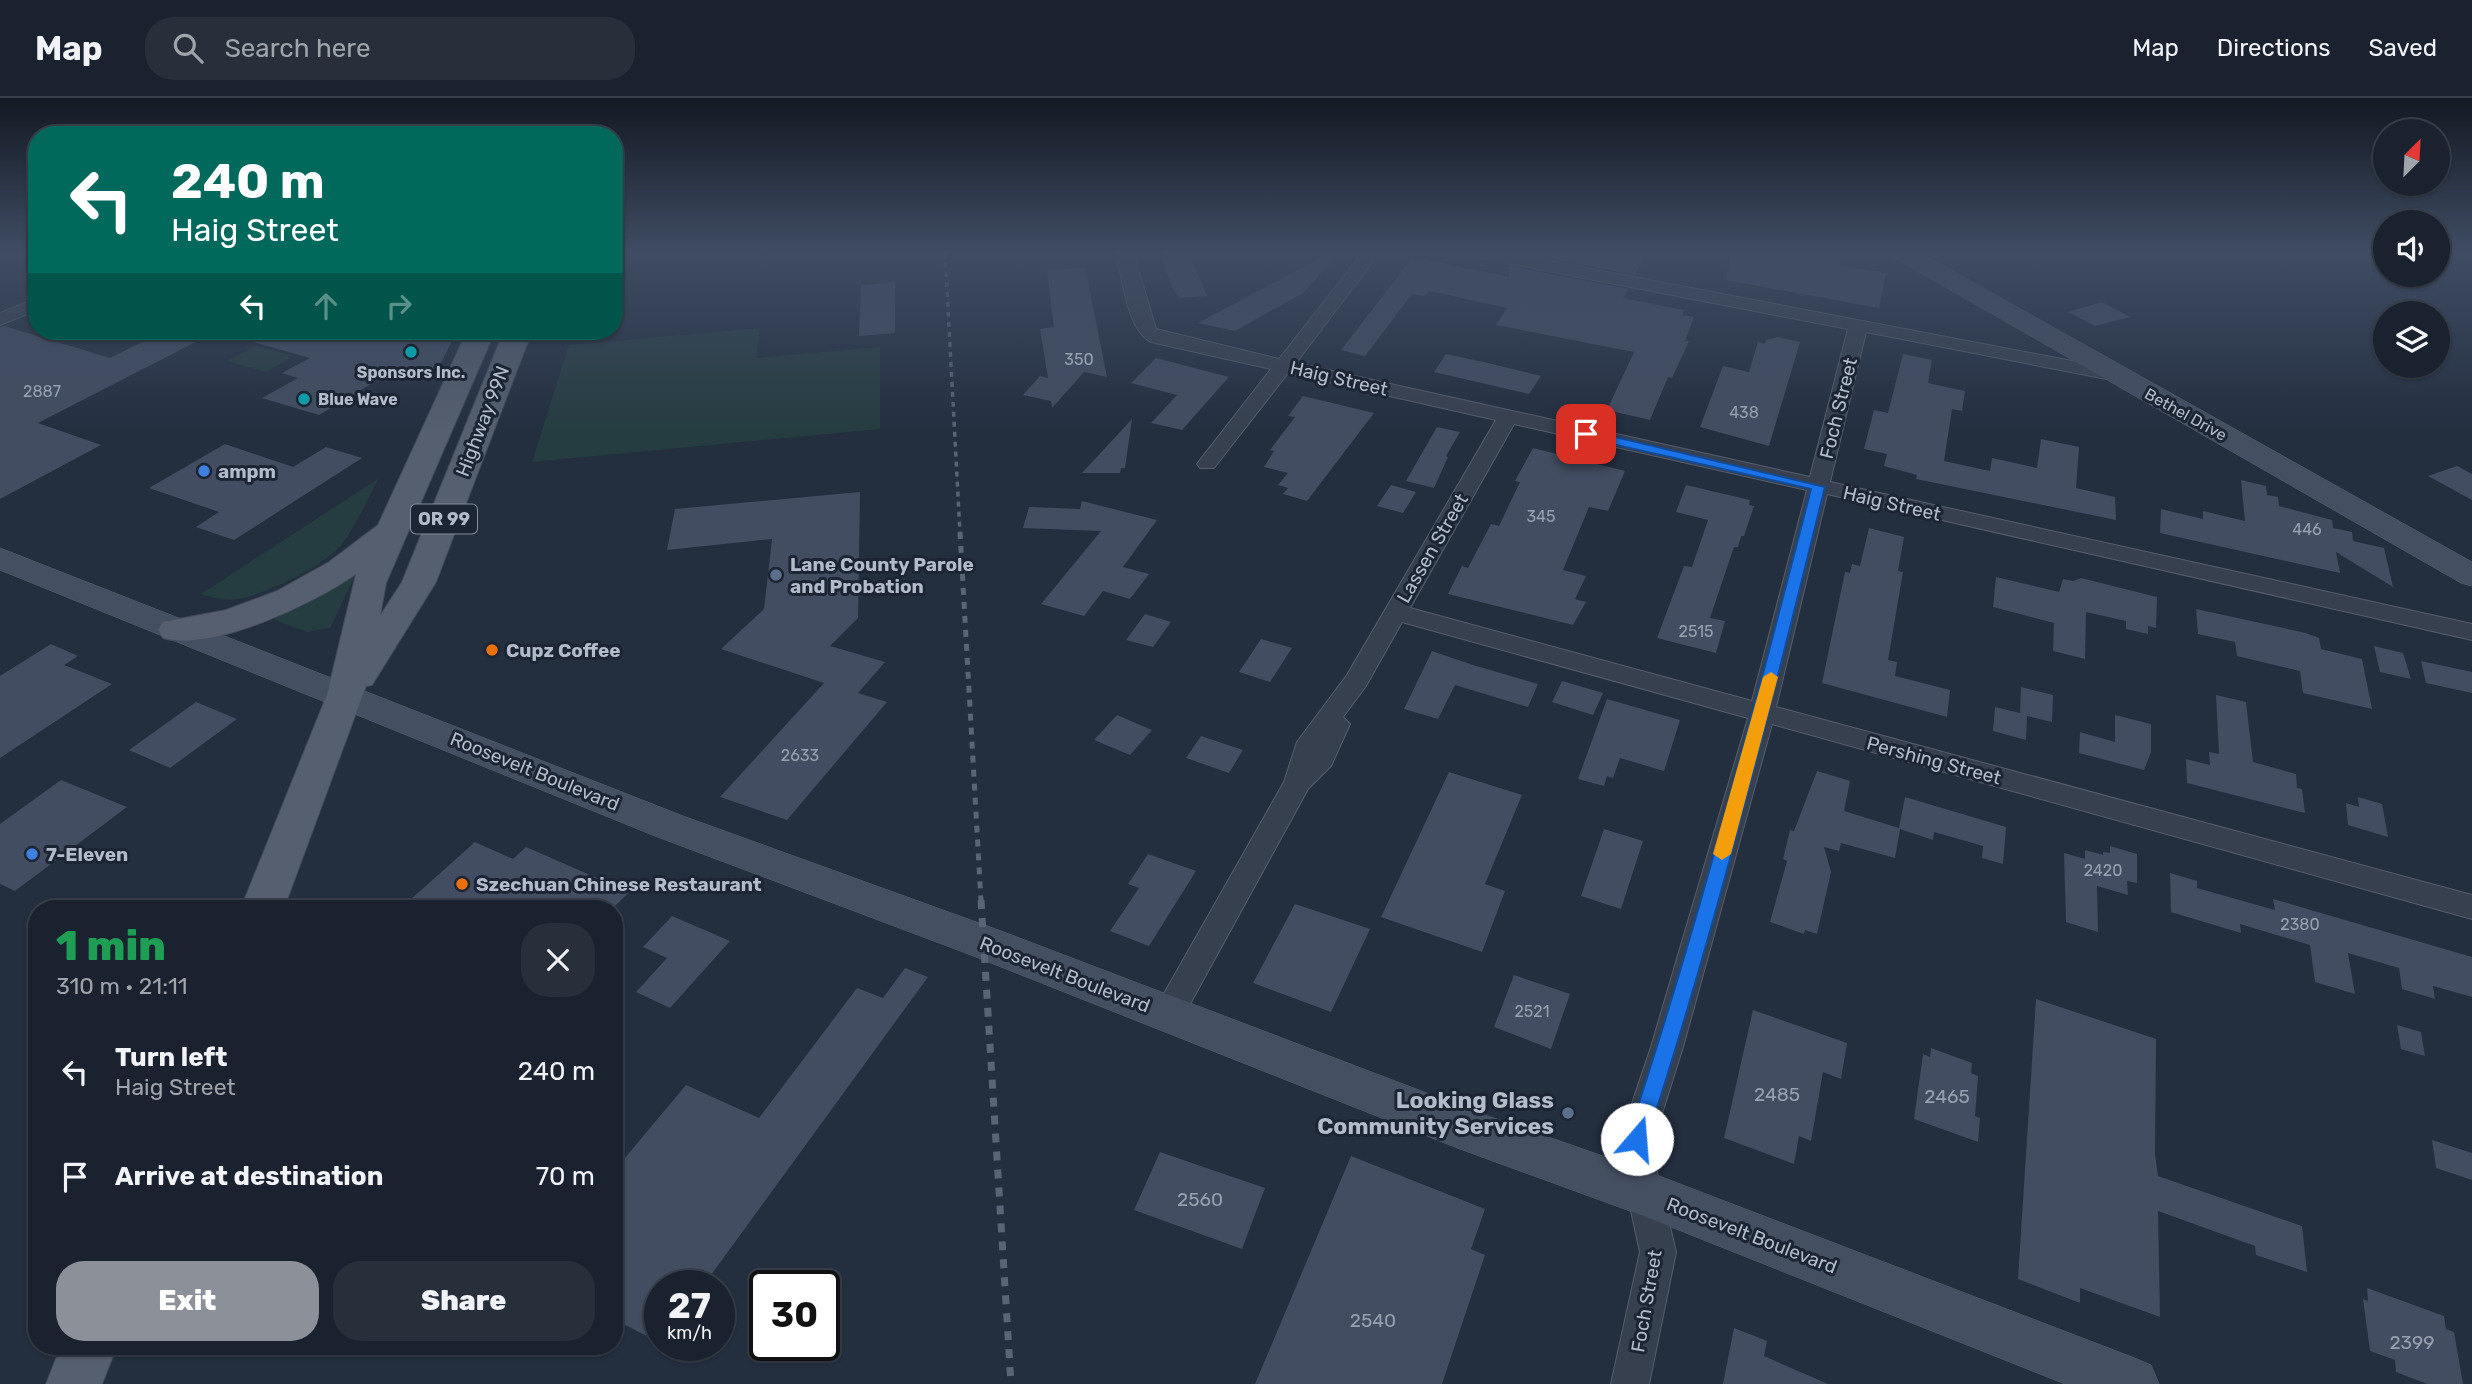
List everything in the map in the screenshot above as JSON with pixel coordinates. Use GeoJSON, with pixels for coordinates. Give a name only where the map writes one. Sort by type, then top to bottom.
{"type":"FeatureCollection","features":[{"type":"Feature","properties":{"kind":"main road","name":"Bethel Drive"},"geometry":{"type":"LineString","coordinates":[[2006,312],[2472,576]]}},
{"type":"Feature","properties":{"kind":"main road","name":"Highway 99N"},"geometry":{"type":"LineString","coordinates":[[265,900],[346,695],[369,583],[477,340]]}},
{"type":"Feature","properties":{"kind":"main road","name":"Highway 99N"},"geometry":{"type":"LineString","coordinates":[[346,695],[419,582],[513,340]]}},
{"type":"Feature","properties":{"kind":"main road"},"geometry":{"type":"LineString","coordinates":[[176,630],[212,627],[245,618],[330,577],[360,558],[398,522]]}},
{"type":"Feature","properties":{"kind":"main road","name":"Roosevelt Boulevard"},"geometry":{"type":"LineString","coordinates":[[0,558],[669,826],[960,933],[1478,1134],[1646,1194],[2132,1384]]}},
{"type":"Feature","properties":{"kind":"main road"},"geometry":{"type":"LineString","coordinates":[[74,1384],[85,1355]]}},
{"type":"Feature","properties":{"kind":"street"},"geometry":{"type":"LineString","coordinates":[[0,320],[17,312]]}},
{"type":"Feature","properties":{"kind":"street"},"geometry":{"type":"LineString","coordinates":[[1143,312],[1149,333]]}},
{"type":"Feature","properties":{"kind":"street"},"geometry":{"type":"LineString","coordinates":[[1207,464],[1325,312]]}},
{"type":"Feature","properties":{"kind":"street"},"geometry":{"type":"LineString","coordinates":[[1781,312],[2117,375]]}},
{"type":"Feature","properties":{"kind":"street","name":"Foch Street"},"geometry":{"type":"LineString","coordinates":[[1630,1384],[1658,1252],[1637,1160],[1637,1139],[1667,1047],[1762,713],[1858,327]]}},
{"type":"Feature","properties":{"kind":"street","name":"Haig Street"},"geometry":{"type":"LineString","coordinates":[[1149,333],[1167,340],[2472,632]]}},
{"type":"Feature","properties":{"kind":"street","name":"Lassen Street"},"geometry":{"type":"LineString","coordinates":[[1168,1015],[1298,782],[1322,759],[1357,680],[1508,417]]}},
{"type":"Feature","properties":{"kind":"street","name":"Pershing Street"},"geometry":{"type":"LineString","coordinates":[[1395,612],[2472,907]]}},
{"type":"Feature","properties":{"kind":"green space"},"geometry":{"type":"Polygon","coordinates":[[[760,328],[756,358],[880,347],[880,429],[532,462],[569,345],[760,328]]]}},
{"type":"Feature","properties":{"kind":"green space"},"geometry":{"type":"Polygon","coordinates":[[[256,346],[294,356],[266,372],[227,361],[256,346]]]}},
{"type":"Feature","properties":{"kind":"green space"},"geometry":{"type":"Polygon","coordinates":[[[379,478],[342,544],[334,553],[309,570],[263,592],[238,599],[228,600],[201,594],[379,478]]]}},
{"type":"Feature","properties":{"kind":"green space"},"geometry":{"type":"Polygon","coordinates":[[[352,576],[354,578],[330,628],[307,632],[275,620],[277,612],[352,576]]]}},
{"type":"Feature","properties":{"kind":"building"},"geometry":{"type":"Polygon","coordinates":[[[860,312],[895,312],[895,333],[859,336],[860,312]]]}},
{"type":"Feature","properties":{"kind":"building"},"geometry":{"type":"Polygon","coordinates":[[[1052,312],[1094,312],[1107,377],[1084,372],[1052,408],[1051,401],[1023,395],[1040,376],[1048,378],[1040,329],[1054,327],[1052,312]]]}},
{"type":"Feature","properties":{"kind":"building"},"geometry":{"type":"Polygon","coordinates":[[[1219,312],[1269,312],[1235,331],[1198,323],[1219,312]]]}},
{"type":"Feature","properties":{"kind":"building"},"geometry":{"type":"Polygon","coordinates":[[[1370,312],[1398,312],[1365,356],[1341,350],[1370,312]]]}},
{"type":"Feature","properties":{"kind":"building"},"geometry":{"type":"Polygon","coordinates":[[[1504,312],[1683,312],[1682,315],[1694,317],[1685,341],[1689,341],[1672,378],[1668,377],[1650,420],[1607,410],[1634,352],[1496,325],[1504,312]]]}},
{"type":"Feature","properties":{"kind":"building"},"geometry":{"type":"Polygon","coordinates":[[[2068,312],[2121,312],[2130,317],[2095,326],[2068,312]]]}},
{"type":"Feature","properties":{"kind":"building"},"geometry":{"type":"Polygon","coordinates":[[[0,327],[28,333],[28,340],[50,340],[110,358],[146,340],[199,340],[38,423],[101,445],[0,499],[0,327]]]}},
{"type":"Feature","properties":{"kind":"building"},"geometry":{"type":"Polygon","coordinates":[[[1778,337],[1800,342],[1769,446],[1700,427],[1723,366],[1749,372],[1758,342],[1765,344],[1766,340],[1778,337]]]}},
{"type":"Feature","properties":{"kind":"building"},"geometry":{"type":"Polygon","coordinates":[[[246,340],[452,340],[437,371],[386,375],[319,415],[262,398],[298,378],[282,373],[310,358],[246,340]]]}},
{"type":"Feature","properties":{"kind":"building"},"geometry":{"type":"Polygon","coordinates":[[[1446,354],[1541,376],[1529,394],[1434,372],[1446,354]]]}},
{"type":"Feature","properties":{"kind":"building"},"geometry":{"type":"Polygon","coordinates":[[[1903,354],[1932,360],[1928,383],[1965,391],[1962,411],[1952,409],[1944,461],[1990,471],[1992,458],[2037,468],[2041,439],[2079,447],[2076,488],[2115,497],[2116,520],[1916,479],[1917,475],[1884,466],[1887,454],[1864,449],[1874,410],[1888,413],[1903,354]]]}},
{"type":"Feature","properties":{"kind":"building"},"geometry":{"type":"Polygon","coordinates":[[[1156,358],[1229,377],[1182,430],[1151,423],[1177,395],[1131,383],[1156,358]]]}},
{"type":"Feature","properties":{"kind":"building"},"geometry":{"type":"Polygon","coordinates":[[[1303,396],[1374,413],[1307,501],[1283,494],[1288,488],[1278,485],[1288,473],[1264,467],[1274,451],[1270,450],[1295,417],[1288,416],[1303,396]]]}},
{"type":"Feature","properties":{"kind":"building"},"geometry":{"type":"Polygon","coordinates":[[[1132,419],[1125,468],[1121,468],[1120,473],[1082,473],[1132,419]]]}},
{"type":"Feature","properties":{"kind":"building"},"geometry":{"type":"Polygon","coordinates":[[[1437,427],[1460,432],[1446,456],[1448,457],[1434,488],[1406,481],[1437,427]]]}},
{"type":"Feature","properties":{"kind":"building"},"geometry":{"type":"Polygon","coordinates":[[[225,444],[293,467],[326,447],[362,458],[234,540],[196,527],[219,512],[149,488],[225,444]]]}},
{"type":"Feature","properties":{"kind":"building"},"geometry":{"type":"Polygon","coordinates":[[[1533,448],[1625,471],[1608,511],[1589,507],[1563,570],[1586,576],[1575,599],[1586,602],[1573,625],[1448,594],[1462,566],[1468,568],[1491,524],[1499,526],[1520,482],[1515,481],[1533,448]]]}},
{"type":"Feature","properties":{"kind":"building"},"geometry":{"type":"Polygon","coordinates":[[[2457,466],[2472,474],[2472,500],[2428,476],[2457,466]]]}},
{"type":"Feature","properties":{"kind":"building"},"geometry":{"type":"Polygon","coordinates":[[[2241,480],[2266,486],[2267,495],[2278,497],[2279,506],[2332,520],[2333,528],[2352,532],[2353,541],[2384,548],[2393,587],[2336,552],[2340,573],[2160,533],[2161,509],[2203,519],[2203,511],[2245,521],[2241,480]]]}},
{"type":"Feature","properties":{"kind":"building"},"geometry":{"type":"Polygon","coordinates":[[[1391,485],[1416,492],[1403,513],[1377,506],[1391,485]]]}},
{"type":"Feature","properties":{"kind":"building"},"geometry":{"type":"Polygon","coordinates":[[[1686,485],[1750,500],[1749,505],[1754,506],[1744,536],[1741,536],[1738,547],[1734,547],[1710,618],[1725,621],[1716,653],[1657,638],[1684,566],[1692,567],[1708,520],[1676,512],[1686,485]]]}},
{"type":"Feature","properties":{"kind":"building"},"geometry":{"type":"Polygon","coordinates":[[[860,492],[858,618],[830,646],[885,662],[858,693],[887,702],[787,820],[720,797],[824,683],[721,649],[764,609],[772,539],[667,550],[675,509],[860,492]]]}},
{"type":"Feature","properties":{"kind":"building"},"geometry":{"type":"Polygon","coordinates":[[[1082,501],[1157,520],[1123,567],[1149,574],[1130,599],[1103,591],[1084,616],[1041,604],[1101,531],[1023,528],[1029,507],[1080,509],[1082,501]]]}},
{"type":"Feature","properties":{"kind":"building"},"geometry":{"type":"Polygon","coordinates":[[[1869,528],[1904,537],[1898,571],[1903,572],[1888,660],[1897,662],[1895,676],[1950,690],[1947,717],[1822,683],[1845,572],[1850,573],[1852,564],[1860,566],[1869,528]]]}},
{"type":"Feature","properties":{"kind":"building"},"geometry":{"type":"Polygon","coordinates":[[[1996,577],[2059,592],[2063,579],[2073,581],[2081,578],[2157,597],[2156,628],[2148,626],[2148,634],[2126,629],[2126,621],[2086,612],[2085,659],[2053,651],[2054,623],[1993,607],[1996,577]]]}},
{"type":"Feature","properties":{"kind":"building"},"geometry":{"type":"Polygon","coordinates":[[[2196,609],[2306,633],[2319,638],[2321,649],[2362,659],[2372,709],[2303,693],[2300,671],[2237,656],[2235,642],[2198,634],[2196,609]]]}},
{"type":"Feature","properties":{"kind":"building"},"geometry":{"type":"Polygon","coordinates":[[[1145,614],[1171,622],[1153,647],[1126,640],[1145,614]]]}},
{"type":"Feature","properties":{"kind":"building"},"geometry":{"type":"Polygon","coordinates":[[[1261,639],[1292,648],[1270,682],[1239,672],[1261,639]]]}},
{"type":"Feature","properties":{"kind":"building"},"geometry":{"type":"Polygon","coordinates":[[[51,644],[78,656],[64,665],[112,684],[0,758],[0,676],[51,644]]]}},
{"type":"Feature","properties":{"kind":"building"},"geometry":{"type":"Polygon","coordinates":[[[2374,646],[2403,653],[2411,679],[2380,672],[2374,646]]]}},
{"type":"Feature","properties":{"kind":"building"},"geometry":{"type":"Polygon","coordinates":[[[1432,651],[1538,684],[1528,707],[1455,685],[1438,719],[1404,709],[1432,651]]]}},
{"type":"Feature","properties":{"kind":"building"},"geometry":{"type":"Polygon","coordinates":[[[2421,661],[2472,672],[2472,693],[2426,683],[2421,661]]]}},
{"type":"Feature","properties":{"kind":"building"},"geometry":{"type":"Polygon","coordinates":[[[1562,681],[1603,693],[1593,715],[1552,702],[1562,681]]]}},
{"type":"Feature","properties":{"kind":"building"},"geometry":{"type":"Polygon","coordinates":[[[2021,687],[2053,695],[2052,722],[2027,716],[2026,740],[1993,731],[1995,707],[2020,713],[2021,687]]]}},
{"type":"Feature","properties":{"kind":"building"},"geometry":{"type":"Polygon","coordinates":[[[2216,695],[2246,702],[2253,762],[2296,774],[2297,788],[2302,789],[2305,813],[2187,783],[2186,759],[2210,765],[2209,752],[2219,754],[2216,695]]]}},
{"type":"Feature","properties":{"kind":"building"},"geometry":{"type":"Polygon","coordinates":[[[1607,699],[1680,720],[1664,771],[1620,758],[1613,778],[1607,776],[1604,786],[1578,779],[1607,699]]]}},
{"type":"Feature","properties":{"kind":"building"},"geometry":{"type":"Polygon","coordinates":[[[196,702],[237,719],[170,768],[129,750],[196,702]]]}},
{"type":"Feature","properties":{"kind":"building"},"geometry":{"type":"Polygon","coordinates":[[[1117,715],[1152,730],[1130,755],[1094,740],[1117,715]]]}},
{"type":"Feature","properties":{"kind":"building"},"geometry":{"type":"Polygon","coordinates":[[[2115,715],[2151,724],[2151,752],[2144,770],[2079,753],[2080,732],[2115,742],[2115,715]]]}},
{"type":"Feature","properties":{"kind":"building"},"geometry":{"type":"Polygon","coordinates":[[[1201,736],[1243,750],[1229,773],[1186,758],[1201,736]]]}},
{"type":"Feature","properties":{"kind":"building"},"geometry":{"type":"Polygon","coordinates":[[[1817,771],[1850,781],[1844,811],[1899,828],[1905,797],[2006,827],[2003,864],[1982,858],[1983,846],[1934,832],[1933,840],[1900,829],[1895,858],[1841,843],[1839,851],[1824,847],[1831,872],[1817,934],[1805,930],[1804,934],[1770,922],[1787,861],[1783,859],[1790,830],[1794,831],[1817,771]]]}},
{"type":"Feature","properties":{"kind":"building"},"geometry":{"type":"Polygon","coordinates":[[[1449,772],[1522,795],[1485,884],[1505,891],[1482,952],[1381,917],[1449,772]]]}},
{"type":"Feature","properties":{"kind":"building","name":"7-Eleven"},"geometry":{"type":"Polygon","coordinates":[[[61,780],[127,807],[15,891],[0,884],[0,824],[61,780]]]}},
{"type":"Feature","properties":{"kind":"building"},"geometry":{"type":"Polygon","coordinates":[[[2358,797],[2382,804],[2388,837],[2348,825],[2346,803],[2359,807],[2358,797]]]}},
{"type":"Feature","properties":{"kind":"building"},"geometry":{"type":"Polygon","coordinates":[[[1604,829],[1643,841],[1621,909],[1581,896],[1604,829]]]}},
{"type":"Feature","properties":{"kind":"building"},"geometry":{"type":"Polygon","coordinates":[[[475,842],[513,859],[526,847],[629,892],[621,900],[410,900],[475,842]]]}},
{"type":"Feature","properties":{"kind":"building"},"geometry":{"type":"Polygon","coordinates":[[[2110,846],[2137,854],[2137,883],[2127,881],[2128,895],[2097,886],[2098,932],[2066,922],[2064,853],[2085,859],[2085,850],[2103,855],[2103,852],[2110,853],[2110,846]]]}},
{"type":"Feature","properties":{"kind":"building"},"geometry":{"type":"Polygon","coordinates":[[[1148,854],[1196,871],[1149,946],[1110,931],[1139,888],[1128,884],[1148,854]]]}},
{"type":"Feature","properties":{"kind":"building"},"geometry":{"type":"Polygon","coordinates":[[[2170,873],[2197,881],[2197,888],[2275,910],[2273,899],[2472,957],[2472,997],[2433,986],[2435,999],[2402,989],[2399,968],[2348,953],[2355,994],[2315,982],[2310,945],[2240,924],[2241,933],[2171,912],[2170,873]]]}},
{"type":"Feature","properties":{"kind":"building"},"geometry":{"type":"Polygon","coordinates":[[[1295,904],[1370,929],[1331,1012],[1253,983],[1295,904]]]}},
{"type":"Feature","properties":{"kind":"building"},"geometry":{"type":"Polygon","coordinates":[[[672,916],[730,941],[670,1008],[636,992],[667,958],[643,947],[672,916]]]}},
{"type":"Feature","properties":{"kind":"building"},"geometry":{"type":"Polygon","coordinates":[[[905,968],[928,977],[715,1270],[644,1270],[644,1335],[623,1324],[623,1160],[686,1085],[759,1118],[857,988],[883,998],[905,968]]]}},
{"type":"Feature","properties":{"kind":"building"},"geometry":{"type":"Polygon","coordinates":[[[1514,975],[1570,994],[1551,1049],[1494,1027],[1514,975]]]}},
{"type":"Feature","properties":{"kind":"building"},"geometry":{"type":"Polygon","coordinates":[[[2036,999],[2156,1039],[2155,1154],[2158,1176],[2302,1226],[2307,1272],[2256,1255],[2255,1246],[2158,1211],[2160,1317],[2080,1288],[2080,1303],[2018,1279],[2036,999]]]}},
{"type":"Feature","properties":{"kind":"building"},"geometry":{"type":"Polygon","coordinates":[[[1753,1010],[1847,1043],[1841,1079],[1823,1072],[1811,1141],[1799,1136],[1794,1164],[1724,1138],[1753,1010]]]}},
{"type":"Feature","properties":{"kind":"building"},"geometry":{"type":"Polygon","coordinates":[[[2397,1025],[2421,1032],[2425,1056],[2401,1049],[2397,1025]]]}},
{"type":"Feature","properties":{"kind":"building"},"geometry":{"type":"Polygon","coordinates":[[[1931,1048],[1972,1063],[1971,1073],[1978,1076],[1975,1116],[1980,1118],[1978,1142],[1914,1119],[1923,1054],[1930,1057],[1931,1048]]]}},
{"type":"Feature","properties":{"kind":"building"},"geometry":{"type":"Polygon","coordinates":[[[2432,1140],[2472,1153],[2472,1180],[2436,1168],[2432,1140]]]}},
{"type":"Feature","properties":{"kind":"building"},"geometry":{"type":"Polygon","coordinates":[[[1160,1152],[1265,1188],[1242,1249],[1134,1210],[1160,1152]]]}},
{"type":"Feature","properties":{"kind":"building"},"geometry":{"type":"Polygon","coordinates":[[[1351,1156],[1485,1209],[1471,1249],[1485,1255],[1442,1384],[1255,1384],[1351,1156]]]}},
{"type":"Feature","properties":{"kind":"building"},"geometry":{"type":"Polygon","coordinates":[[[2367,1288],[2444,1316],[2446,1329],[2454,1332],[2463,1384],[2427,1384],[2396,1372],[2395,1360],[2370,1351],[2363,1299],[2368,1301],[2367,1288]]]}},
{"type":"Feature","properties":{"kind":"building"},"geometry":{"type":"Polygon","coordinates":[[[1734,1328],[1767,1341],[1764,1356],[1828,1384],[1723,1384],[1734,1328]]]}},
{"type":"Feature","properties":{"kind":"railway"},"geometry":{"type":"LineString","coordinates":[[948,312],[960,533]]}},
{"type":"Feature","properties":{"kind":"railway"},"geometry":{"type":"LineString","coordinates":[[960,532],[981,901]]}},
{"type":"Feature","properties":{"kind":"railway"},"geometry":{"type":"LineString","coordinates":[[981,900],[1011,1384]]}},
{"type":"Feature","properties":{"kind":"slow traffic"},"geometry":{"type":"LineString","coordinates":[[1722,854],[1771,677]]}},
{"type":"Feature","properties":{"kind":"place","name":"Sponsors Inc."},"geometry":{"type":"Point","coordinates":[411,352]}},
{"type":"Feature","properties":{"kind":"place","name":"Blue Wave"},"geometry":{"type":"Point","coordinates":[304,399]}},
{"type":"Feature","properties":{"kind":"place","name":"ampm"},"geometry":{"type":"Point","coordinates":[204,471]}},
{"type":"Feature","properties":{"kind":"place","name":"Lane County Parole and Probation"},"geometry":{"type":"Point","coordinates":[776,575]}},
{"type":"Feature","properties":{"kind":"place","name":"Cupz Coffee"},"geometry":{"type":"Point","coordinates":[492,650]}},
{"type":"Feature","properties":{"kind":"place","name":"7-Eleven"},"geometry":{"type":"Point","coordinates":[32,854]}},
{"type":"Feature","properties":{"kind":"place","name":"Szechuan Chinese Restaurant"},"geometry":{"type":"Point","coordinates":[462,884]}},
{"type":"Feature","properties":{"kind":"place","name":"Looking Glass Community Services"},"geometry":{"type":"Point","coordinates":[1568,1113]}},
{"type":"Feature","properties":{"kind":"route"},"geometry":{"type":"LineString","coordinates":[[1586,434],[1818,487],[1762,713],[1667,1047],[1637,1139]]}}]}
